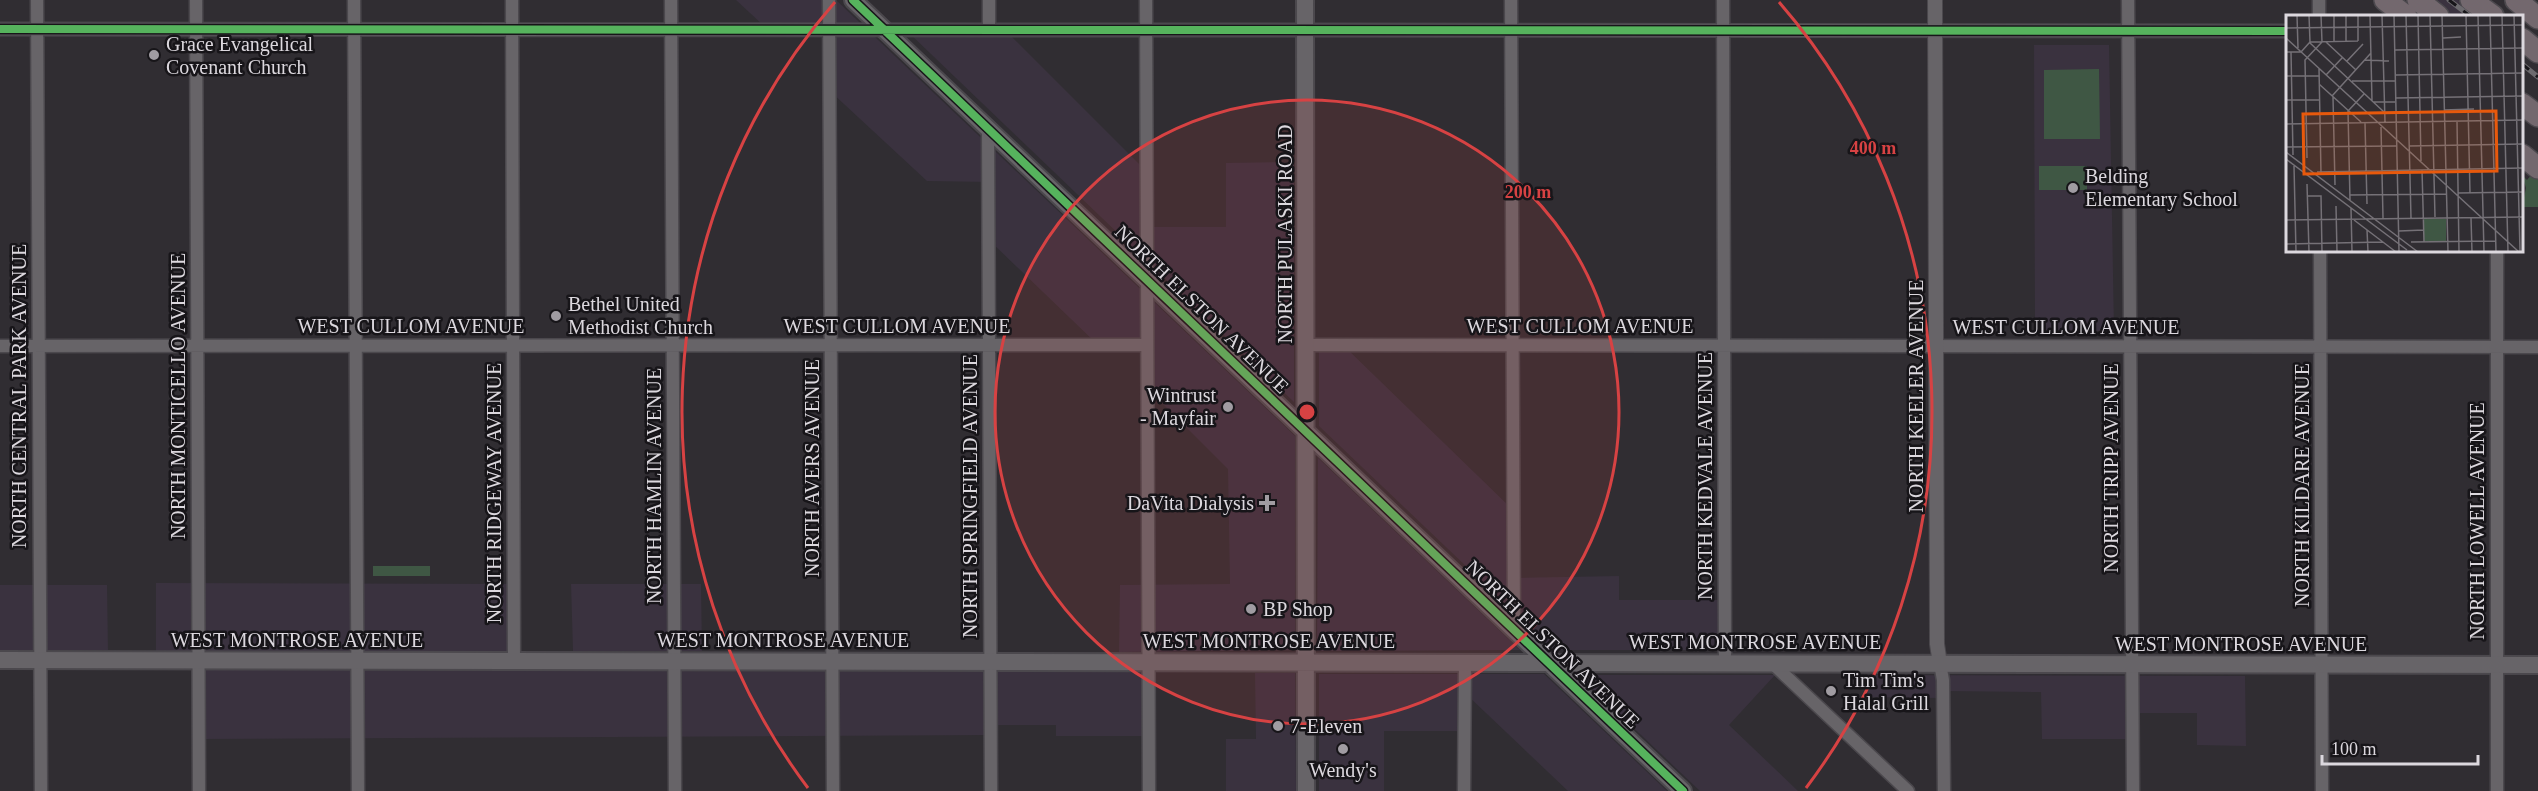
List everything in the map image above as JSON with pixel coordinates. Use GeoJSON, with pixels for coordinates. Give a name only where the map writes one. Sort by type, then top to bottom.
{"type":"FeatureCollection","features":[{"type":"Feature","properties":{"kind":"highway"},"geometry":{"type":"LineString","coordinates":[[2418,0],[2437,15]]}},
{"type":"Feature","properties":{"kind":"highway"},"geometry":{"type":"LineString","coordinates":[[2471,0],[2492,15]]}},
{"type":"Feature","properties":{"kind":"highway"},"geometry":{"type":"LineString","coordinates":[[2516,0],[2538,18]]}},
{"type":"Feature","properties":{"kind":"highway"},"geometry":{"type":"LineString","coordinates":[[2523,40],[2538,52]]}},
{"type":"Feature","properties":{"kind":"highway"},"geometry":{"type":"LineString","coordinates":[[2523,104],[2538,116]]}},
{"type":"Feature","properties":{"kind":"highway"},"geometry":{"type":"LineString","coordinates":[[2523,156],[2538,168]]}},
{"type":"Feature","properties":{"kind":"main road","name":"NORTH ELSTON AVENUE"},"geometry":{"type":"LineString","coordinates":[[853,0],[1683,791]]}},
{"type":"Feature","properties":{"kind":"main road","name":"NORTH PULASKI ROAD"},"geometry":{"type":"LineString","coordinates":[[1305,0],[1306,791]]}},
{"type":"Feature","properties":{"kind":"main road","name":"WEST MONTROSE AVENUE"},"geometry":{"type":"LineString","coordinates":[[0,660],[2538,665]]}},
{"type":"Feature","properties":{"kind":"street","name":"NORTH CENTRAL PARK AVENUE"},"geometry":{"type":"LineString","coordinates":[[37,0],[41,791]]}},
{"type":"Feature","properties":{"kind":"street","name":"NORTH MONTICELLO AVENUE"},"geometry":{"type":"LineString","coordinates":[[196,0],[199,791]]}},
{"type":"Feature","properties":{"kind":"street"},"geometry":{"type":"LineString","coordinates":[[354,0],[358,791]]}},
{"type":"Feature","properties":{"kind":"street","name":"NORTH RIDGEWAY AVENUE"},"geometry":{"type":"LineString","coordinates":[[512,0],[514,661]]}},
{"type":"Feature","properties":{"kind":"street","name":"NORTH HAMLIN AVENUE"},"geometry":{"type":"LineString","coordinates":[[672,0],[675,791]]}},
{"type":"Feature","properties":{"kind":"street","name":"NORTH AVERS AVENUE"},"geometry":{"type":"LineString","coordinates":[[829,0],[833,791]]}},
{"type":"Feature","properties":{"kind":"street"},"geometry":{"type":"LineString","coordinates":[[988,0],[989,29]]}},
{"type":"Feature","properties":{"kind":"street"},"geometry":{"type":"LineString","coordinates":[[1146,0],[1149,791]]}},
{"type":"Feature","properties":{"kind":"street"},"geometry":{"type":"LineString","coordinates":[[1511,0],[1514,630]]}},
{"type":"Feature","properties":{"kind":"street","name":"NORTH KEDVALE AVENUE"},"geometry":{"type":"LineString","coordinates":[[1723,0],[1725,663]]}},
{"type":"Feature","properties":{"kind":"street","name":"NORTH KEELER AVENUE"},"geometry":{"type":"LineString","coordinates":[[1935,0],[1937,644],[1943,680],[1944,791]]}},
{"type":"Feature","properties":{"kind":"street","name":"NORTH TRIPP AVENUE"},"geometry":{"type":"LineString","coordinates":[[2128,0],[2133,791]]}},
{"type":"Feature","properties":{"kind":"street"},"geometry":{"type":"LineString","coordinates":[[0,29],[2286,31]]}},
{"type":"Feature","properties":{"kind":"street","name":"NORTH SPRINGFIELD AVENUE"},"geometry":{"type":"LineString","coordinates":[[988,130],[991,791]]}},
{"type":"Feature","properties":{"kind":"street","name":"NORTH KILDARE AVENUE"},"geometry":{"type":"LineString","coordinates":[[2320,252],[2322,791]]}},
{"type":"Feature","properties":{"kind":"street","name":"NORTH LOWELL AVENUE"},"geometry":{"type":"LineString","coordinates":[[2497,252],[2497,791]]}},
{"type":"Feature","properties":{"kind":"street","name":"WEST CULLOM AVENUE"},"geometry":{"type":"LineString","coordinates":[[0,346],[1147,345]]}},
{"type":"Feature","properties":{"kind":"street","name":"WEST CULLOM AVENUE"},"geometry":{"type":"LineString","coordinates":[[1306,345],[2538,347]]}},
{"type":"Feature","properties":{"kind":"street"},"geometry":{"type":"LineString","coordinates":[[1464,791],[1465,663]]}},
{"type":"Feature","properties":{"kind":"street"},"geometry":{"type":"LineString","coordinates":[[1773,664],[1908,791]]}},
{"type":"Feature","properties":{"kind":"shaded area"},"geometry":{"type":"Polygon","coordinates":[[[736,0],[836,0],[1295,436],[1295,650],[1119,652],[1120,585],[1230,584],[1228,469],[1148,389],[1148,345],[1097,344],[990,241],[990,182],[927,181],[831,92],[831,28],[765,27],[736,0]]]}},
{"type":"Feature","properties":{"kind":"shaded area"},"geometry":{"type":"Polygon","coordinates":[[[2431,0],[2458,0],[2477,15],[2451,15],[2431,0]]]}},
{"type":"Feature","properties":{"kind":"shaded area"},"geometry":{"type":"Polygon","coordinates":[[[907,31],[1006,31],[1145,170],[1145,227],[1226,227],[1226,163],[1294,162],[1294,402],[907,31]]]}},
{"type":"Feature","properties":{"kind":"shaded area","name":"Belding Elementary School"},"geometry":{"type":"Polygon","coordinates":[[[2034,45],[2109,45],[2114,331],[2035,330],[2034,45]]]}},
{"type":"Feature","properties":{"kind":"shaded area"},"geometry":{"type":"Polygon","coordinates":[[[1344,346],[1512,509],[1513,578],[1619,576],[1619,600],[1726,600],[1726,650],[1554,650],[1319,426],[1319,347],[1344,346]]]}},
{"type":"Feature","properties":{"kind":"shaded area"},"geometry":{"type":"Polygon","coordinates":[[[1318,458],[1520,650],[1317,651],[1318,458]]]}},
{"type":"Feature","properties":{"kind":"shaded area"},"geometry":{"type":"Polygon","coordinates":[[[156,583],[514,584],[514,651],[156,651],[156,583]]]}},
{"type":"Feature","properties":{"kind":"shaded area"},"geometry":{"type":"Polygon","coordinates":[[[571,584],[701,584],[702,651],[573,651],[571,584]]]}},
{"type":"Feature","properties":{"kind":"shaded area"},"geometry":{"type":"Polygon","coordinates":[[[0,585],[107,585],[108,650],[0,650],[0,585]]]}},
{"type":"Feature","properties":{"kind":"shaded area"},"geometry":{"type":"Polygon","coordinates":[[[200,670],[1146,672],[1147,736],[1056,736],[1056,725],[990,725],[989,735],[200,739],[200,670]]]}},
{"type":"Feature","properties":{"kind":"shaded area"},"geometry":{"type":"Polygon","coordinates":[[[1255,673],[1295,673],[1296,791],[1226,791],[1226,739],[1256,739],[1255,673]]]}},
{"type":"Feature","properties":{"kind":"shaded area"},"geometry":{"type":"Polygon","coordinates":[[[1319,674],[1544,674],[1667,791],[1568,791],[1466,694],[1466,731],[1384,731],[1384,791],[1319,791],[1319,674]]]}},
{"type":"Feature","properties":{"kind":"shaded area"},"geometry":{"type":"Polygon","coordinates":[[[1578,675],[1775,675],[1729,725],[1798,791],[1700,791],[1578,675]]]}},
{"type":"Feature","properties":{"kind":"shaded area"},"geometry":{"type":"Polygon","coordinates":[[[1867,675],[2245,676],[2246,746],[2197,745],[2197,713],[2133,713],[2133,739],[2042,739],[2041,692],[1943,691],[1942,698],[1867,697],[1867,675]]]}},
{"type":"Feature","properties":{"kind":"green space"},"geometry":{"type":"Polygon","coordinates":[[[2099,69],[2100,139],[2044,139],[2044,70],[2099,69]]]}},
{"type":"Feature","properties":{"kind":"green space"},"geometry":{"type":"Polygon","coordinates":[[[2039,166],[2087,166],[2087,190],[2039,190],[2039,166]]]}},
{"type":"Feature","properties":{"kind":"green space"},"geometry":{"type":"Polygon","coordinates":[[[2532,174],[2538,179],[2538,207],[2523,207],[2526,188],[2523,176],[2527,180],[2532,174]]]}},
{"type":"Feature","properties":{"kind":"green space"},"geometry":{"type":"Polygon","coordinates":[[[373,566],[430,566],[430,576],[373,576],[373,566]]]}},
{"type":"Feature","properties":{"kind":"railway"},"geometry":{"type":"LineString","coordinates":[[2449,0],[2469,15]]}},
{"type":"Feature","properties":{"kind":"railway"},"geometry":{"type":"LineString","coordinates":[[2523,65],[2538,77]]}},
{"type":"Feature","properties":{"kind":"cycle path"},"geometry":{"type":"LineString","coordinates":[[853,0],[1683,791]]}},
{"type":"Feature","properties":{"kind":"cycle path"},"geometry":{"type":"LineString","coordinates":[[0,29],[2286,31]]}},
{"type":"Feature","properties":{"kind":"place","name":"Grace Evangelical Covenant Church"},"geometry":{"type":"Point","coordinates":[154,55]}},
{"type":"Feature","properties":{"kind":"place","name":"Belding Elementary School"},"geometry":{"type":"Point","coordinates":[2073,188]}},
{"type":"Feature","properties":{"kind":"place","name":"Bethel United Methodist Church"},"geometry":{"type":"Point","coordinates":[556,316]}},
{"type":"Feature","properties":{"kind":"place","name":"Wintrust - Mayfair"},"geometry":{"type":"Point","coordinates":[1228,407]}},
{"type":"Feature","properties":{"kind":"place","name":"DaVita Dialysis"},"geometry":{"type":"Point","coordinates":[1267,503]}},
{"type":"Feature","properties":{"kind":"place","name":"BP Shop"},"geometry":{"type":"Point","coordinates":[1251,609]}},
{"type":"Feature","properties":{"kind":"place","name":"Tim Tim's Halal Grill"},"geometry":{"type":"Point","coordinates":[1831,691]}},
{"type":"Feature","properties":{"kind":"place","name":"7-Eleven"},"geometry":{"type":"Point","coordinates":[1278,726]}},
{"type":"Feature","properties":{"kind":"place","name":"Wendy's"},"geometry":{"type":"Point","coordinates":[1343,749]}}]}
